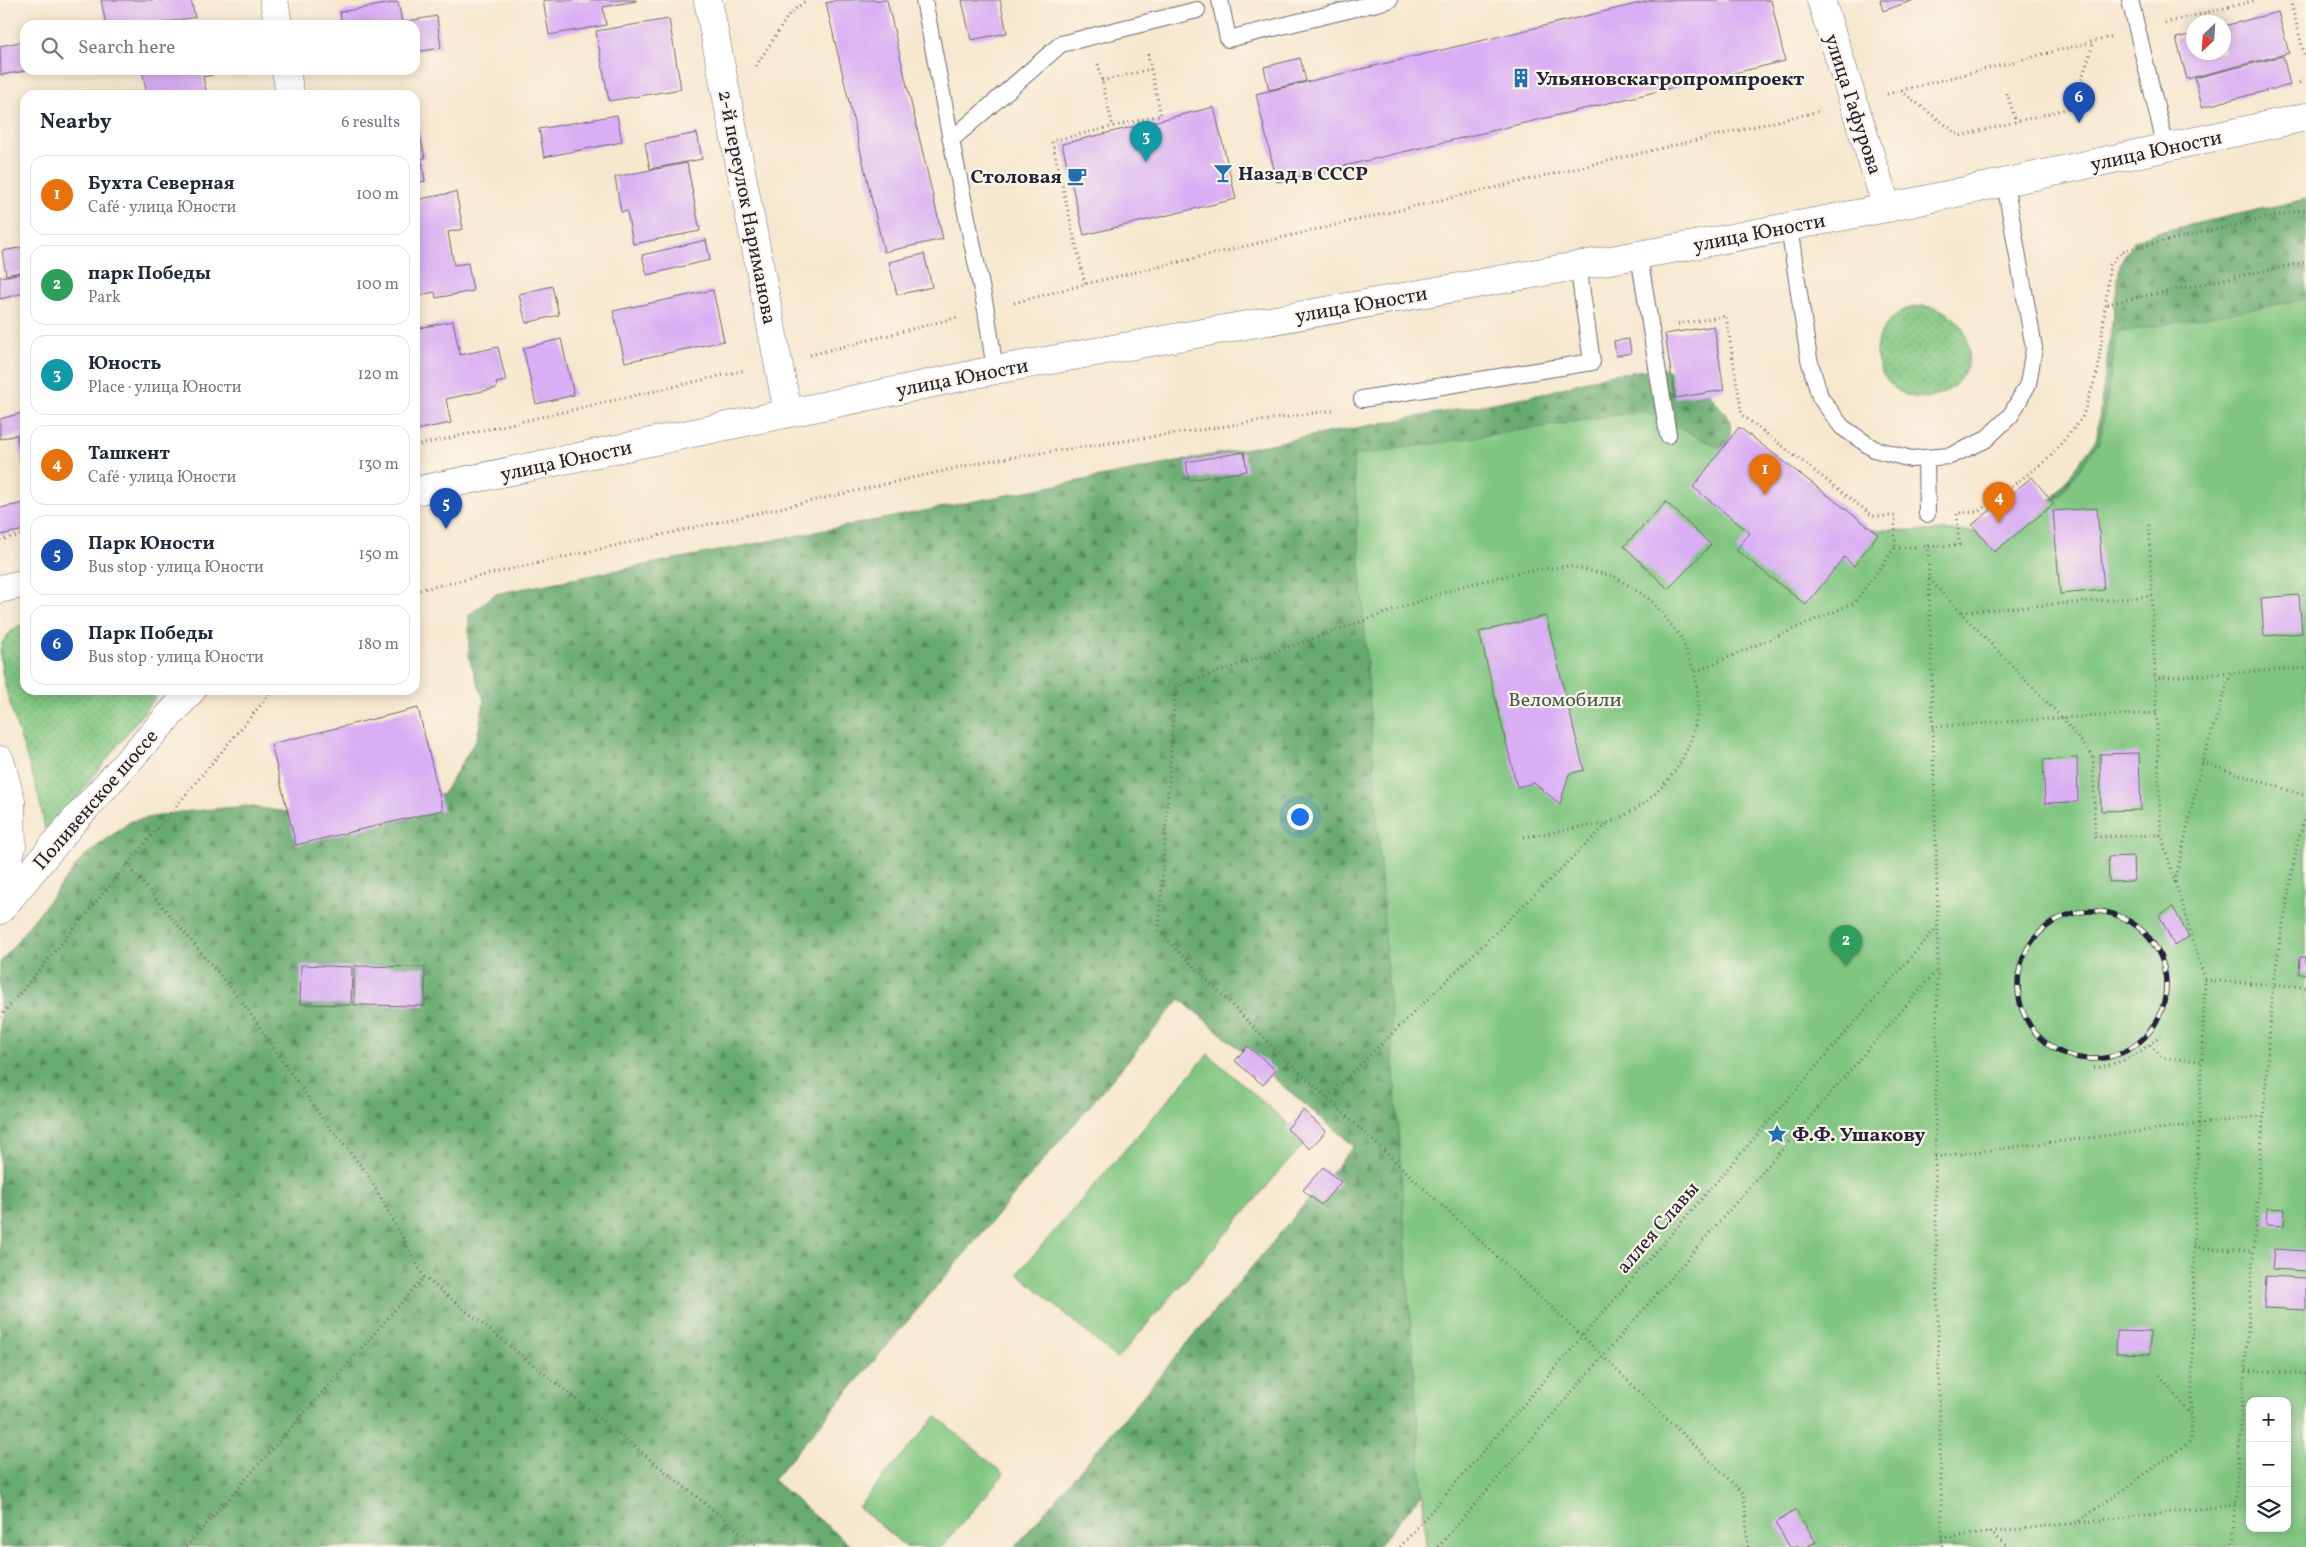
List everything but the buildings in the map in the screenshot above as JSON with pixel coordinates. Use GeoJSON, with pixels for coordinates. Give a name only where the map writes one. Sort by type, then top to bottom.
{"type":"FeatureCollection","features":[{"type":"Feature","properties":{"kind":"main road"},"geometry":{"type":"LineString","coordinates":[[274,0],[277,20]]}},
{"type":"Feature","properties":{"kind":"main road","name":"2-й переулок Нариманова"},"geometry":{"type":"LineString","coordinates":[[708,0],[788,413]]}},
{"type":"Feature","properties":{"kind":"main road","name":"улица Гафурова"},"geometry":{"type":"LineString","coordinates":[[1821,0],[1852,103],[1887,208]]}},
{"type":"Feature","properties":{"kind":"main road"},"geometry":{"type":"LineString","coordinates":[[287,75],[289,90]]}},
{"type":"Feature","properties":{"kind":"main road","name":"улица Юности"},"geometry":{"type":"LineString","coordinates":[[420,490],[995,370],[1639,255],[1887,208],[2306,117]]}},
{"type":"Feature","properties":{"kind":"main road"},"geometry":{"type":"LineString","coordinates":[[0,589],[20,584]]}},
{"type":"Feature","properties":{"kind":"main road","name":"Поливенское шоссе"},"geometry":{"type":"LineString","coordinates":[[0,910],[73,822],[187,695]]}},
{"type":"Feature","properties":{"kind":"main road"},"geometry":{"type":"LineString","coordinates":[[0,760],[10,801],[12,846],[0,894]]}},
{"type":"Feature","properties":{"kind":"lane"},"geometry":{"type":"LineString","coordinates":[[924,0],[986,310],[995,370]]}},
{"type":"Feature","properties":{"kind":"lane"},"geometry":{"type":"LineString","coordinates":[[1220,0],[1228,38],[1389,0]]}},
{"type":"Feature","properties":{"kind":"lane"},"geometry":{"type":"LineString","coordinates":[[2130,0],[2166,148]]}},
{"type":"Feature","properties":{"kind":"lane"},"geometry":{"type":"LineString","coordinates":[[951,140],[1061,44],[1197,10]]}},
{"type":"Feature","properties":{"kind":"lane"},"geometry":{"type":"LineString","coordinates":[[1788,227],[1809,359],[1820,397],[1842,427],[1874,449],[1911,460],[1950,456],[1985,440],[2011,415],[2028,384],[2034,348],[2005,183]]}},
{"type":"Feature","properties":{"kind":"lane"},"geometry":{"type":"LineString","coordinates":[[1639,255],[1668,435]]}},
{"type":"Feature","properties":{"kind":"lane"},"geometry":{"type":"LineString","coordinates":[[1362,398],[1592,362],[1578,265]]}},
{"type":"Feature","properties":{"kind":"lane"},"geometry":{"type":"LineString","coordinates":[[1926,458],[1927,514]]}},
{"type":"Feature","properties":{"kind":"path"},"geometry":{"type":"LineString","coordinates":[[724,78],[743,75],[754,68],[790,13],[807,0]]}},
{"type":"Feature","properties":{"kind":"path"},"geometry":{"type":"LineString","coordinates":[[420,445],[778,362],[1085,284],[1852,103],[2256,0]]}},
{"type":"Feature","properties":{"kind":"path"},"geometry":{"type":"LineString","coordinates":[[2290,0],[2306,60]]}},
{"type":"Feature","properties":{"kind":"path"},"geometry":{"type":"LineString","coordinates":[[1085,284],[1052,141],[1161,115],[1140,24]]}},
{"type":"Feature","properties":{"kind":"path"},"geometry":{"type":"LineString","coordinates":[[1092,36],[1113,127]]}},
{"type":"Feature","properties":{"kind":"path"},"geometry":{"type":"LineString","coordinates":[[1900,91],[1960,136],[2016,122],[2073,107],[2094,41]]}},
{"type":"Feature","properties":{"kind":"path"},"geometry":{"type":"LineString","coordinates":[[1102,81],[1151,69]]}},
{"type":"Feature","properties":{"kind":"path"},"geometry":{"type":"LineString","coordinates":[[2007,93],[2016,122]]}},
{"type":"Feature","properties":{"kind":"path"},"geometry":{"type":"LineString","coordinates":[[1896,548],[1959,545],[1957,513],[1978,512],[2049,458],[2082,418],[2098,370],[2110,265],[2122,251],[2306,209]]}},
{"type":"Feature","properties":{"kind":"path"},"geometry":{"type":"LineString","coordinates":[[2107,304],[2306,262]]}},
{"type":"Feature","properties":{"kind":"path"},"geometry":{"type":"LineString","coordinates":[[1651,329],[1726,316],[1742,415],[1873,516],[1894,516],[1896,548],[1854,603],[1694,672]]}},
{"type":"Feature","properties":{"kind":"path"},"geometry":{"type":"LineString","coordinates":[[420,590],[987,461],[1363,405],[1362,398]]}},
{"type":"Feature","properties":{"kind":"path"},"geometry":{"type":"LineString","coordinates":[[2079,1521],[2191,1441],[2194,1247],[2204,980],[2161,835],[2149,522]]}},
{"type":"Feature","properties":{"kind":"path"},"geometry":{"type":"LineString","coordinates":[[0,540],[20,535]]}},
{"type":"Feature","properties":{"kind":"path"},"geometry":{"type":"LineString","coordinates":[[1928,546],[1938,927],[1935,1157],[1942,1547]]}},
{"type":"Feature","properties":{"kind":"path"},"geometry":{"type":"LineString","coordinates":[[1524,837],[1608,823],[1625,815],[1657,794],[1684,760],[1696,720],[1696,683],[1681,636],[1651,600],[1614,576],[1568,566],[1525,571],[1463,586],[1175,687],[1159,931],[1279,1053],[1604,1356],[1744,1494],[1748,1547]]}},
{"type":"Feature","properties":{"kind":"path"},"geometry":{"type":"LineString","coordinates":[[1929,579],[2062,718],[2093,756],[2095,837],[2161,835]]}},
{"type":"Feature","properties":{"kind":"path"},"geometry":{"type":"LineString","coordinates":[[1961,612],[2151,596]]}},
{"type":"Feature","properties":{"kind":"path"},"geometry":{"type":"LineString","coordinates":[[2154,678],[2306,668]]}},
{"type":"Feature","properties":{"kind":"path"},"geometry":{"type":"LineString","coordinates":[[2175,882],[2202,762],[2231,673]]}},
{"type":"Feature","properties":{"kind":"path"},"geometry":{"type":"LineString","coordinates":[[0,1017],[269,695]]}},
{"type":"Feature","properties":{"kind":"path"},"geometry":{"type":"LineString","coordinates":[[1932,726],[2156,713]]}},
{"type":"Feature","properties":{"kind":"path"},"geometry":{"type":"LineString","coordinates":[[2202,762],[2306,796]]}},
{"type":"Feature","properties":{"kind":"path"},"geometry":{"type":"LineString","coordinates":[[2232,1547],[2273,984],[2297,844],[2306,814]]}},
{"type":"Feature","properties":{"kind":"path"},"geometry":{"type":"LineString","coordinates":[[1327,1097],[1608,823]]}},
{"type":"Feature","properties":{"kind":"path"},"geometry":{"type":"LineString","coordinates":[[127,864],[243,1003],[324,1121],[367,1173],[424,1277],[759,1547]]}},
{"type":"Feature","properties":{"kind":"path","name":"аллея Славы"},"geometry":{"type":"LineString","coordinates":[[1400,1547],[1938,927]]}},
{"type":"Feature","properties":{"kind":"path"},"geometry":{"type":"LineString","coordinates":[[1438,1547],[1938,969]]}},
{"type":"Feature","properties":{"kind":"path"},"geometry":{"type":"LineString","coordinates":[[2204,980],[2306,987]]}},
{"type":"Feature","properties":{"kind":"path"},"geometry":{"type":"LineString","coordinates":[[2094,1068],[2111,1066],[2135,1056],[2160,1035]]}},
{"type":"Feature","properties":{"kind":"path"},"geometry":{"type":"LineString","coordinates":[[2150,1045],[2163,1058],[2201,1060]]}},
{"type":"Feature","properties":{"kind":"path"},"geometry":{"type":"LineString","coordinates":[[1935,1157],[2263,1116]]}},
{"type":"Feature","properties":{"kind":"path"},"geometry":{"type":"LineString","coordinates":[[2194,1247],[2253,1251]]}},
{"type":"Feature","properties":{"kind":"path"},"geometry":{"type":"LineString","coordinates":[[186,1547],[424,1277]]}},
{"type":"Feature","properties":{"kind":"path"},"geometry":{"type":"LineString","coordinates":[[2245,1370],[2306,1374]]}},
{"type":"Feature","properties":{"kind":"path"},"geometry":{"type":"LineString","coordinates":[[2160,1375],[2192,1415]]}},
{"type":"Feature","properties":{"kind":"path"},"geometry":{"type":"LineString","coordinates":[[1942,1538],[2079,1521],[2235,1505]]}},
{"type":"Feature","properties":{"kind":"path"},"geometry":{"type":"LineString","coordinates":[[1990,1532],[2009,1547]]}},
{"type":"Feature","properties":{"kind":"green space"},"geometry":{"type":"Polygon","coordinates":[[[2306,199],[2306,390],[2141,485],[1988,541],[2053,498],[2096,440],[2120,264],[2134,241],[2158,232],[2306,199]]]}},
{"type":"Feature","properties":{"kind":"green space","name":"Веломобили"},"geometry":{"type":"Polygon","coordinates":[[[2306,299],[2306,1547],[1426,1547],[1353,456],[1644,411],[1725,450],[1834,529],[2012,532],[2060,496],[2100,441],[2117,333],[2306,299]]]}},
{"type":"Feature","properties":{"kind":"green space"},"geometry":{"type":"Polygon","coordinates":[[[1923,306],[1941,310],[1955,320],[1965,334],[1969,352],[1965,370],[1955,384],[1941,394],[1923,398],[1905,394],[1891,384],[1881,370],[1877,352],[1881,334],[1891,320],[1905,310],[1923,306]]]}},
{"type":"Feature","properties":{"kind":"green space","name":"Веломобили"},"geometry":{"type":"Polygon","coordinates":[[[1661,368],[1702,384],[1731,421],[1729,448],[1754,1100],[1377,1547],[1015,1547],[1354,1146],[1180,999],[773,1480],[852,1547],[0,1547],[0,963],[83,857],[131,821],[180,812],[247,806],[319,817],[386,807],[443,794],[477,738],[484,701],[469,658],[469,615],[495,594],[1311,436],[1542,394],[1606,375],[1661,368]]]}},
{"type":"Feature","properties":{"kind":"green space"},"geometry":{"type":"Polygon","coordinates":[[[20,626],[20,695],[157,695],[50,832],[45,830],[40,801],[8,698],[1,664],[0,650],[3,641],[20,626]]]}},
{"type":"Feature","properties":{"kind":"green space"},"geometry":{"type":"Polygon","coordinates":[[[1208,1054],[1307,1140],[1117,1359],[1018,1273],[1208,1054]]]}},
{"type":"Feature","properties":{"kind":"green space"},"geometry":{"type":"Polygon","coordinates":[[[936,1416],[1004,1474],[942,1547],[906,1547],[858,1507],[936,1416]]]}},
{"type":"Feature","properties":{"kind":"railway"},"geometry":{"type":"LineString","coordinates":[[2092,911],[2107,912],[2121,916],[2145,932],[2161,956],[2165,970],[2166,985],[2165,1000],[2161,1014],[2145,1038],[2121,1054],[2107,1058],[2092,1059],[2077,1058],[2063,1054],[2039,1038],[2023,1014],[2019,1000],[2018,985],[2019,970],[2023,956],[2039,932],[2063,916],[2077,912],[2092,911]]}},
{"type":"Feature","properties":{"kind":"place","name":"Ульяновскагропромпроект"},"geometry":{"type":"Point","coordinates":[1521,78]}},
{"type":"Feature","properties":{"kind":"place","name":"Парк Победы"},"geometry":{"type":"Point","coordinates":[2079,123]}},
{"type":"Feature","properties":{"kind":"place","name":"Юность"},"geometry":{"type":"Point","coordinates":[1146,162]}},
{"type":"Feature","properties":{"kind":"place","name":"Назад в СССР"},"geometry":{"type":"Point","coordinates":[1223,173]}},
{"type":"Feature","properties":{"kind":"place","name":"Столовая"},"geometry":{"type":"Point","coordinates":[1077,176]}},
{"type":"Feature","properties":{"kind":"place","name":"Бухта Северная"},"geometry":{"type":"Point","coordinates":[1765,495]}},
{"type":"Feature","properties":{"kind":"place","name":"Ташкент"},"geometry":{"type":"Point","coordinates":[1999,523]}},
{"type":"Feature","properties":{"kind":"place","name":"Парк Юности"},"geometry":{"type":"Point","coordinates":[446,529]}},
{"type":"Feature","properties":{"kind":"place","name":"парк Победы"},"geometry":{"type":"Point","coordinates":[1846,966]}},
{"type":"Feature","properties":{"kind":"place","name":"Ф.Ф. Ушакову"},"geometry":{"type":"Point","coordinates":[1777,1134]}}]}
